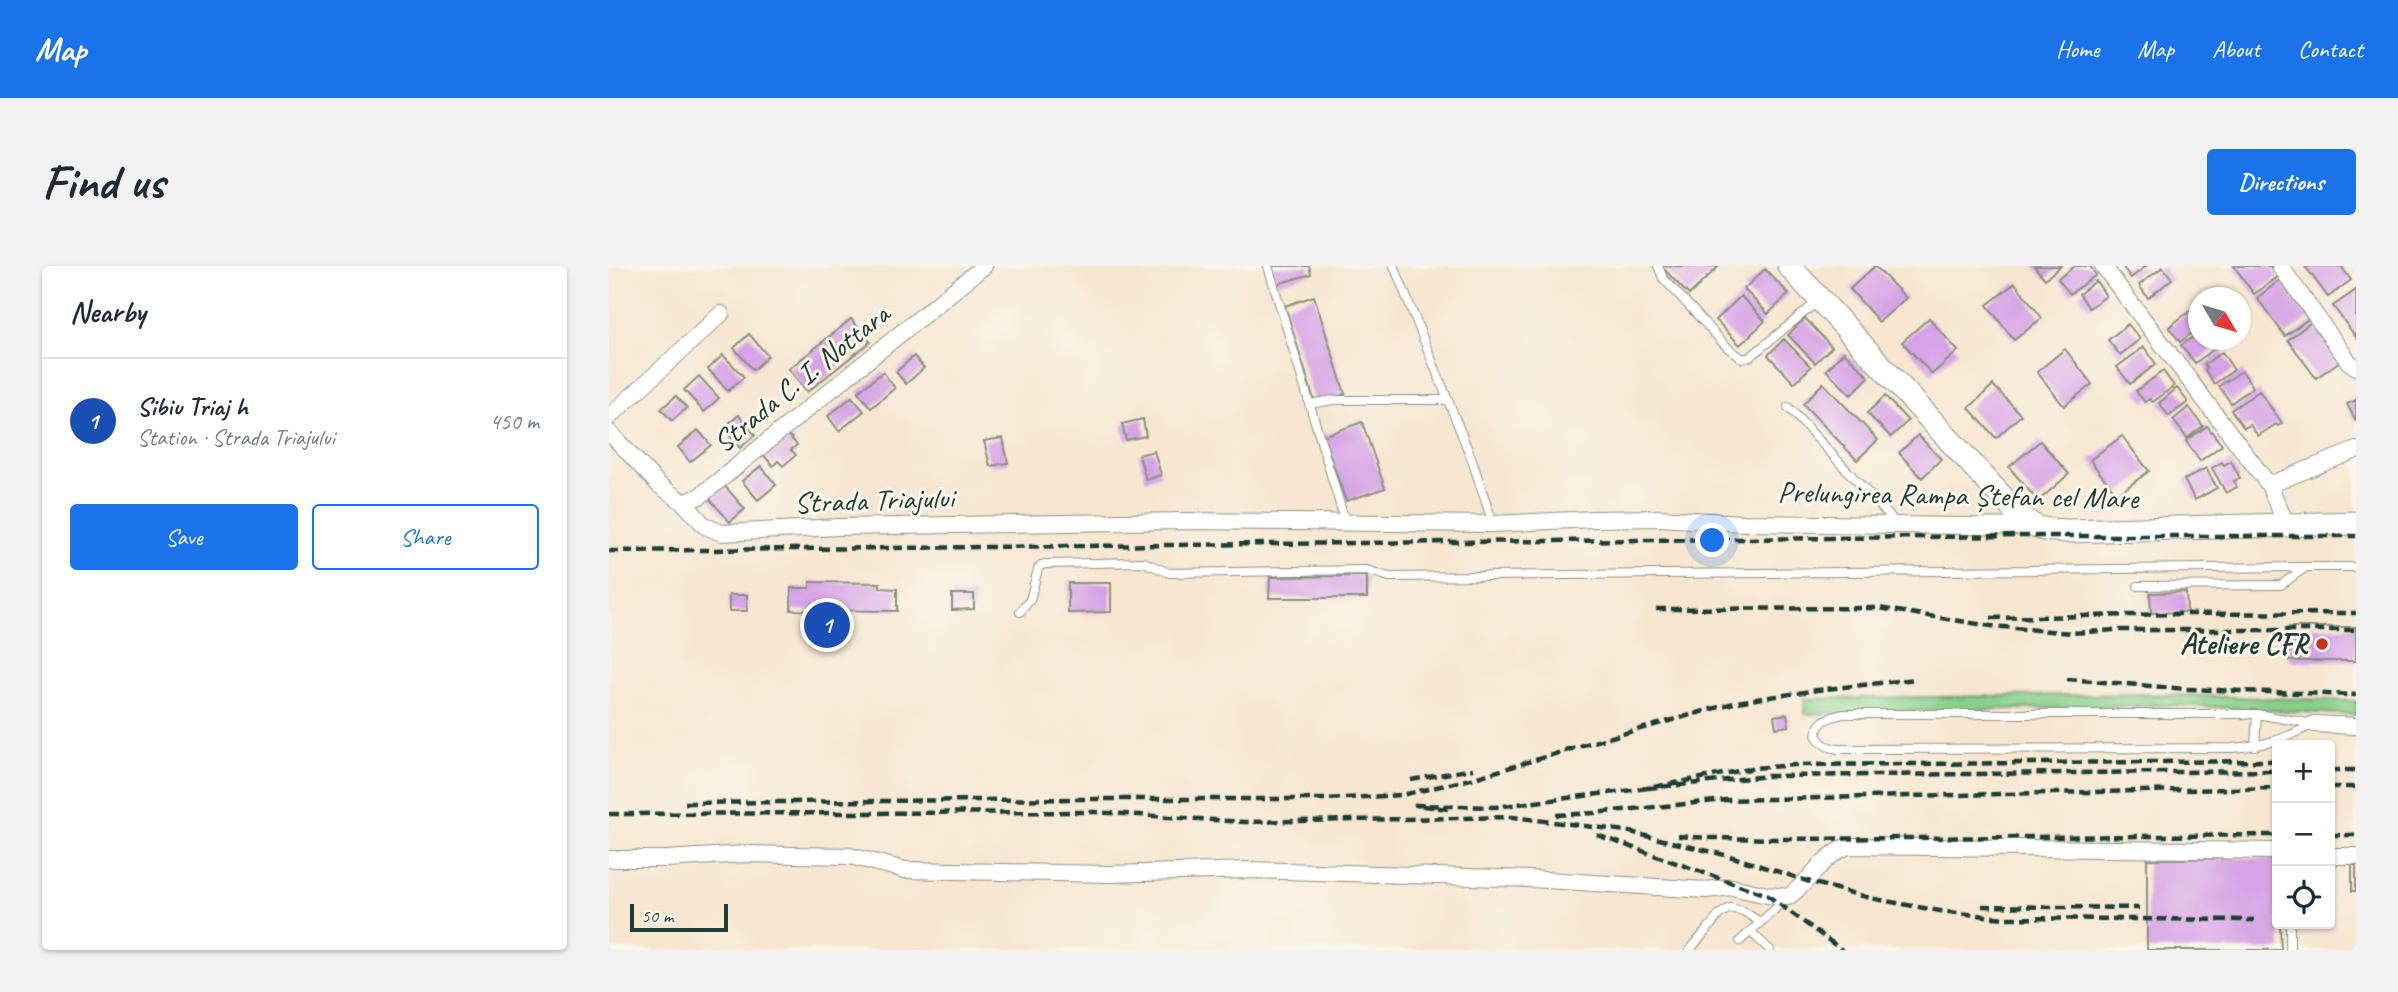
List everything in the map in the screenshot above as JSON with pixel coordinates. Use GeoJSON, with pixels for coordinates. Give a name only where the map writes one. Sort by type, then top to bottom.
{"type":"FeatureCollection","features":[{"type":"Feature","properties":{"kind":"street","name":"Strada C. I. Nottara"},"geometry":{"type":"LineString","coordinates":[[684,503],[692,501],[709,489],[984,266]]}},
{"type":"Feature","properties":{"kind":"street"},"geometry":{"type":"LineString","coordinates":[[1789,266],[2014,510],[2033,527]]}},
{"type":"Feature","properties":{"kind":"street"},"geometry":{"type":"LineString","coordinates":[[2102,266],[2269,485],[2287,526]]}},
{"type":"Feature","properties":{"kind":"street"},"geometry":{"type":"LineString","coordinates":[[2280,266],[2353,364]]}},
{"type":"Feature","properties":{"kind":"street"},"geometry":{"type":"LineString","coordinates":[[609,417],[721,314]]}},
{"type":"Feature","properties":{"kind":"street","name":"Strada Triajului"},"geometry":{"type":"LineString","coordinates":[[609,432],[659,485],[684,503],[705,526],[723,533],[839,527],[1345,521]]}},
{"type":"Feature","properties":{"kind":"street"},"geometry":{"type":"LineString","coordinates":[[2269,485],[2356,450]]}},
{"type":"Feature","properties":{"kind":"street","name":"Prelungirea Rampa Ștefan cel Mare"},"geometry":{"type":"LineString","coordinates":[[1345,521],[1493,524],[1658,518],[1744,523],[2033,527],[2068,531],[2356,523]]}},
{"type":"Feature","properties":{"kind":"street"},"geometry":{"type":"LineString","coordinates":[[2314,724],[2356,726]]}},
{"type":"Feature","properties":{"kind":"street"},"geometry":{"type":"LineString","coordinates":[[609,859],[745,854],[850,856],[905,870],[1108,874],[1251,870],[1530,879],[1706,890],[1732,887],[1788,897],[1835,851],[1849,846],[2272,850]]}},
{"type":"Feature","properties":{"kind":"street"},"geometry":{"type":"LineString","coordinates":[[2335,856],[2356,856]]}},
{"type":"Feature","properties":{"kind":"lane"},"geometry":{"type":"LineString","coordinates":[[1268,266],[1345,521]]}},
{"type":"Feature","properties":{"kind":"lane"},"geometry":{"type":"LineString","coordinates":[[1394,266],[1472,460],[1493,524]]}},
{"type":"Feature","properties":{"kind":"lane"},"geometry":{"type":"LineString","coordinates":[[1658,266],[1663,278],[1728,348],[1743,359],[1750,357],[1820,300]]}},
{"type":"Feature","properties":{"kind":"lane"},"geometry":{"type":"LineString","coordinates":[[1309,404],[1334,400],[1446,400]]}},
{"type":"Feature","properties":{"kind":"lane"},"geometry":{"type":"LineString","coordinates":[[1789,407],[1898,525]]}},
{"type":"Feature","properties":{"kind":"lane"},"geometry":{"type":"LineString","coordinates":[[1020,612],[1030,600],[1038,569],[1046,564],[1143,562],[1169,573],[1367,570],[1389,577],[2356,567]]}},
{"type":"Feature","properties":{"kind":"lane"},"geometry":{"type":"LineString","coordinates":[[2139,586],[2281,585],[2306,567]]}},
{"type":"Feature","properties":{"kind":"lane"},"geometry":{"type":"LineString","coordinates":[[1843,714],[2257,714],[2314,724],[2280,740],[2255,746],[1838,749],[1828,748],[1816,735],[1822,720],[1843,714]]}},
{"type":"Feature","properties":{"kind":"lane"},"geometry":{"type":"LineString","coordinates":[[2255,746],[2257,714]]}},
{"type":"Feature","properties":{"kind":"lane"},"geometry":{"type":"LineString","coordinates":[[1740,941],[1788,897]]}},
{"type":"Feature","properties":{"kind":"lane"},"geometry":{"type":"LineString","coordinates":[[1690,950],[1720,914],[1731,908],[1743,911],[1760,922]]}},
{"type":"Feature","properties":{"kind":"lane"},"geometry":{"type":"LineString","coordinates":[[2290,929],[2290,950]]}},
{"type":"Feature","properties":{"kind":"lane"},"geometry":{"type":"LineString","coordinates":[[1750,931],[1770,950]]}},
{"type":"Feature","properties":{"kind":"green space"},"geometry":{"type":"Polygon","coordinates":[[[2141,694],[2356,701],[2356,715],[2175,705],[1805,714],[1804,699],[2141,694]]]}},
{"type":"Feature","properties":{"kind":"building"},"geometry":{"type":"Polygon","coordinates":[[[1272,266],[1309,266],[1311,274],[1277,284],[1272,266]]]}},
{"type":"Feature","properties":{"kind":"building"},"geometry":{"type":"Polygon","coordinates":[[[1661,266],[1719,266],[1689,295],[1661,266]]]}},
{"type":"Feature","properties":{"kind":"building"},"geometry":{"type":"Polygon","coordinates":[[[1875,266],[1906,298],[1879,322],[1850,289],[1875,266]]]}},
{"type":"Feature","properties":{"kind":"building"},"geometry":{"type":"Polygon","coordinates":[[[2034,266],[2061,266],[2045,279],[2034,266]]]}},
{"type":"Feature","properties":{"kind":"building"},"geometry":{"type":"Polygon","coordinates":[[[2075,266],[2090,266],[2096,275],[2070,294],[2058,279],[2075,266]]]}},
{"type":"Feature","properties":{"kind":"building"},"geometry":{"type":"Polygon","coordinates":[[[2122,266],[2146,266],[2131,278],[2122,266]]]}},
{"type":"Feature","properties":{"kind":"building"},"geometry":{"type":"Polygon","coordinates":[[[2234,266],[2270,266],[2278,277],[2254,294],[2234,266]]]}},
{"type":"Feature","properties":{"kind":"building"},"geometry":{"type":"Polygon","coordinates":[[[2305,266],[2341,266],[2351,280],[2328,297],[2305,266]]]}},
{"type":"Feature","properties":{"kind":"building"},"geometry":{"type":"Polygon","coordinates":[[[2163,267],[2172,279],[2148,298],[2139,285],[2163,267]]]}},
{"type":"Feature","properties":{"kind":"building"},"geometry":{"type":"Polygon","coordinates":[[[1765,269],[1789,294],[1768,314],[1744,289],[1765,269]]]}},
{"type":"Feature","properties":{"kind":"building"},"geometry":{"type":"Polygon","coordinates":[[[2280,280],[2308,319],[2285,336],[2257,298],[2280,280]]]}},
{"type":"Feature","properties":{"kind":"building"},"geometry":{"type":"Polygon","coordinates":[[[2096,281],[2106,296],[2089,308],[2079,294],[2096,281]]]}},
{"type":"Feature","properties":{"kind":"building"},"geometry":{"type":"Polygon","coordinates":[[[2015,283],[2042,318],[2014,340],[1987,305],[2015,283]]]}},
{"type":"Feature","properties":{"kind":"building"},"geometry":{"type":"Polygon","coordinates":[[[2356,290],[2356,337],[2333,306],[2356,290]]]}},
{"type":"Feature","properties":{"kind":"building"},"geometry":{"type":"Polygon","coordinates":[[[1314,296],[1345,394],[1315,403],[1285,306],[1314,296]]]}},
{"type":"Feature","properties":{"kind":"building"},"geometry":{"type":"Polygon","coordinates":[[[1741,296],[1765,321],[1740,345],[1716,320],[1741,296]]]}},
{"type":"Feature","properties":{"kind":"building"},"geometry":{"type":"Polygon","coordinates":[[[2188,312],[2188,336],[2180,342],[2169,327],[2188,312]]]}},
{"type":"Feature","properties":{"kind":"building"},"geometry":{"type":"Polygon","coordinates":[[[1805,318],[1832,347],[1815,363],[1788,335],[1805,318]]]}},
{"type":"Feature","properties":{"kind":"building"},"geometry":{"type":"Polygon","coordinates":[[[1929,318],[1958,351],[1932,374],[1902,342],[1929,318]]]}},
{"type":"Feature","properties":{"kind":"building"},"geometry":{"type":"Polygon","coordinates":[[[851,319],[870,342],[807,392],[789,369],[851,319]]]}},
{"type":"Feature","properties":{"kind":"building"},"geometry":{"type":"Polygon","coordinates":[[[2311,322],[2340,361],[2316,378],[2288,340],[2311,322]]]}},
{"type":"Feature","properties":{"kind":"building"},"geometry":{"type":"Polygon","coordinates":[[[2128,324],[2140,339],[2120,355],[2108,340],[2128,324]]]}},
{"type":"Feature","properties":{"kind":"building"},"geometry":{"type":"Polygon","coordinates":[[[749,334],[768,356],[753,370],[734,348],[749,334]]]}},
{"type":"Feature","properties":{"kind":"building"},"geometry":{"type":"Polygon","coordinates":[[[1784,339],[1811,367],[1794,383],[1768,355],[1784,339]]]}},
{"type":"Feature","properties":{"kind":"building"},"geometry":{"type":"Polygon","coordinates":[[[2188,340],[2188,350],[2213,350],[2195,363],[2181,345],[2188,340]]]}},
{"type":"Feature","properties":{"kind":"building"},"geometry":{"type":"Polygon","coordinates":[[[2144,347],[2156,364],[2130,384],[2117,367],[2144,347]]]}},
{"type":"Feature","properties":{"kind":"building"},"geometry":{"type":"Polygon","coordinates":[[[2065,349],[2092,384],[2064,406],[2037,372],[2065,349]]]}},
{"type":"Feature","properties":{"kind":"building"},"geometry":{"type":"Polygon","coordinates":[[[1844,352],[1869,377],[1851,395],[1826,370],[1844,352]]]}},
{"type":"Feature","properties":{"kind":"building"},"geometry":{"type":"Polygon","coordinates":[[[2222,352],[2234,370],[2214,384],[2204,365],[2222,352]]]}},
{"type":"Feature","properties":{"kind":"building"},"geometry":{"type":"Polygon","coordinates":[[[723,355],[744,377],[728,391],[708,369],[723,355]]]}},
{"type":"Feature","properties":{"kind":"building"},"geometry":{"type":"Polygon","coordinates":[[[914,356],[924,368],[906,384],[896,372],[914,356]]]}},
{"type":"Feature","properties":{"kind":"building"},"geometry":{"type":"Polygon","coordinates":[[[2163,371],[2174,386],[2153,402],[2150,399],[2145,402],[2136,391],[2163,371]]]}},
{"type":"Feature","properties":{"kind":"building"},"geometry":{"type":"Polygon","coordinates":[[[2242,371],[2253,387],[2231,403],[2219,386],[2242,371]]]}},
{"type":"Feature","properties":{"kind":"building"},"geometry":{"type":"Polygon","coordinates":[[[883,372],[895,388],[871,408],[858,392],[883,372]]]}},
{"type":"Feature","properties":{"kind":"building"},"geometry":{"type":"Polygon","coordinates":[[[699,376],[719,398],[704,412],[684,390],[699,376]]]}},
{"type":"Feature","properties":{"kind":"building"},"geometry":{"type":"Polygon","coordinates":[[[1823,383],[1878,440],[1857,460],[1803,404],[1823,383]]]}},
{"type":"Feature","properties":{"kind":"building"},"geometry":{"type":"Polygon","coordinates":[[[1993,385],[2021,415],[1996,438],[1969,408],[1993,385]]]}},
{"type":"Feature","properties":{"kind":"building"},"geometry":{"type":"Polygon","coordinates":[[[2177,388],[2188,402],[2169,416],[2159,403],[2177,388]]]}},
{"type":"Feature","properties":{"kind":"building"},"geometry":{"type":"Polygon","coordinates":[[[2259,391],[2282,423],[2258,436],[2250,425],[2244,428],[2231,410],[2259,391]]]}},
{"type":"Feature","properties":{"kind":"building"},"geometry":{"type":"Polygon","coordinates":[[[676,396],[687,408],[672,421],[661,409],[676,396]]]}},
{"type":"Feature","properties":{"kind":"building"},"geometry":{"type":"Polygon","coordinates":[[[1885,396],[1908,421],[1891,437],[1867,413],[1885,396]]]}},
{"type":"Feature","properties":{"kind":"building"},"geometry":{"type":"Polygon","coordinates":[[[852,397],[864,411],[839,431],[828,416],[852,397]]]}},
{"type":"Feature","properties":{"kind":"building"},"geometry":{"type":"Polygon","coordinates":[[[2356,400],[2356,422],[2347,404],[2356,400]]]}},
{"type":"Feature","properties":{"kind":"building"},"geometry":{"type":"Polygon","coordinates":[[[2189,407],[2203,426],[2187,438],[2173,420],[2189,407]]]}},
{"type":"Feature","properties":{"kind":"building"},"geometry":{"type":"Polygon","coordinates":[[[739,415],[755,435],[740,448],[723,428],[739,415]]]}},
{"type":"Feature","properties":{"kind":"building"},"geometry":{"type":"Polygon","coordinates":[[[1143,419],[1146,436],[1126,440],[1122,424],[1143,419]]]}},
{"type":"Feature","properties":{"kind":"building"},"geometry":{"type":"Polygon","coordinates":[[[1362,422],[1385,488],[1346,501],[1323,436],[1362,422]]]}},
{"type":"Feature","properties":{"kind":"building"},"geometry":{"type":"Polygon","coordinates":[[[2207,426],[2222,445],[2200,461],[2186,441],[2207,426]]]}},
{"type":"Feature","properties":{"kind":"building"},"geometry":{"type":"Polygon","coordinates":[[[698,430],[711,445],[690,462],[678,447],[698,430]]]}},
{"type":"Feature","properties":{"kind":"building"},"geometry":{"type":"Polygon","coordinates":[[[786,432],[797,445],[791,450],[796,455],[783,466],[778,461],[773,466],[762,453],[786,432]]]}},
{"type":"Feature","properties":{"kind":"building"},"geometry":{"type":"Polygon","coordinates":[[[1918,435],[1941,459],[1922,478],[1899,453],[1918,435]]]}},
{"type":"Feature","properties":{"kind":"building"},"geometry":{"type":"Polygon","coordinates":[[[2122,436],[2149,471],[2117,495],[2090,460],[2122,436]]]}},
{"type":"Feature","properties":{"kind":"building"},"geometry":{"type":"Polygon","coordinates":[[[1003,438],[1008,463],[990,466],[984,441],[1003,438]]]}},
{"type":"Feature","properties":{"kind":"building"},"geometry":{"type":"Polygon","coordinates":[[[2040,441],[2069,474],[2038,501],[2009,467],[2040,441]]]}},
{"type":"Feature","properties":{"kind":"building"},"geometry":{"type":"Polygon","coordinates":[[[1154,451],[1161,475],[1146,480],[1139,455],[1154,451]]]}},
{"type":"Feature","properties":{"kind":"building"},"geometry":{"type":"Polygon","coordinates":[[[2231,461],[2240,478],[2234,481],[2237,487],[2226,493],[2212,468],[2222,462],[2224,465],[2231,461]]]}},
{"type":"Feature","properties":{"kind":"building"},"geometry":{"type":"Polygon","coordinates":[[[761,466],[776,485],[758,500],[742,481],[761,466]]]}},
{"type":"Feature","properties":{"kind":"building"},"geometry":{"type":"Polygon","coordinates":[[[2206,468],[2217,488],[2195,500],[2184,480],[2206,468]]]}},
{"type":"Feature","properties":{"kind":"building"},"geometry":{"type":"Polygon","coordinates":[[[723,484],[745,509],[730,522],[708,497],[723,484]]]}},
{"type":"Feature","properties":{"kind":"building"},"geometry":{"type":"Polygon","coordinates":[[[1367,576],[1367,598],[1269,598],[1270,577],[1367,576]]]}},
{"type":"Feature","properties":{"kind":"building"},"geometry":{"type":"Polygon","coordinates":[[[810,582],[880,583],[880,588],[897,589],[897,611],[791,610],[791,588],[810,588],[810,582]]]}},
{"type":"Feature","properties":{"kind":"building"},"geometry":{"type":"Polygon","coordinates":[[[1068,583],[1111,583],[1111,612],[1068,613],[1068,583]]]}},
{"type":"Feature","properties":{"kind":"building"},"geometry":{"type":"Polygon","coordinates":[[[2186,592],[2187,612],[2151,613],[2150,593],[2186,592]]]}},
{"type":"Feature","properties":{"kind":"building"},"geometry":{"type":"Polygon","coordinates":[[[952,594],[974,594],[974,609],[952,610],[952,594]]]}},
{"type":"Feature","properties":{"kind":"building"},"geometry":{"type":"Polygon","coordinates":[[[729,595],[747,595],[747,611],[729,611],[729,595]]]}},
{"type":"Feature","properties":{"kind":"building","name":"Ateliere CFR"},"geometry":{"type":"Polygon","coordinates":[[[2289,627],[2356,627],[2356,661],[2289,661],[2289,627]]]}},
{"type":"Feature","properties":{"kind":"building"},"geometry":{"type":"Polygon","coordinates":[[[1787,714],[1789,726],[1776,728],[1774,716],[1787,714]]]}},
{"type":"Feature","properties":{"kind":"building"},"geometry":{"type":"Polygon","coordinates":[[[2272,858],[2272,929],[2280,929],[2281,950],[2147,950],[2147,859],[2272,858]]]}},
{"type":"Feature","properties":{"kind":"building"},"geometry":{"type":"Polygon","coordinates":[[[2352,865],[2356,865],[2356,891],[2352,891],[2352,865]]]}},
{"type":"Feature","properties":{"kind":"railway"},"geometry":{"type":"LineString","coordinates":[[609,551],[2020,536],[2356,536]]}},
{"type":"Feature","properties":{"kind":"railway"},"geometry":{"type":"LineString","coordinates":[[1656,609],[1879,608],[1991,626],[2072,633],[2116,630],[2356,630]]}},
{"type":"Feature","properties":{"kind":"railway"},"geometry":{"type":"LineString","coordinates":[[1991,618],[2356,613]]}},
{"type":"Feature","properties":{"kind":"railway"},"geometry":{"type":"LineString","coordinates":[[1565,750],[1737,702],[1916,679]]}},
{"type":"Feature","properties":{"kind":"railway"},"geometry":{"type":"LineString","coordinates":[[2067,679],[2186,689],[2356,695]]}},
{"type":"Feature","properties":{"kind":"railway"},"geometry":{"type":"LineString","coordinates":[[685,803],[1327,799],[1402,795],[1471,779],[1575,748]]}},
{"type":"Feature","properties":{"kind":"railway"},"geometry":{"type":"LineString","coordinates":[[2272,761],[1795,765],[1755,768],[1648,788],[1769,776],[2272,771]]}},
{"type":"Feature","properties":{"kind":"railway"},"geometry":{"type":"LineString","coordinates":[[1411,780],[1473,769]]}},
{"type":"Feature","properties":{"kind":"railway"},"geometry":{"type":"LineString","coordinates":[[2335,770],[2356,770]]}},
{"type":"Feature","properties":{"kind":"railway"},"geometry":{"type":"LineString","coordinates":[[2335,787],[2356,787]]}},
{"type":"Feature","properties":{"kind":"railway"},"geometry":{"type":"LineString","coordinates":[[1448,809],[1416,805],[1495,807],[1648,788]]}},
{"type":"Feature","properties":{"kind":"railway"},"geometry":{"type":"LineString","coordinates":[[1556,815],[1725,800],[2272,788]]}},
{"type":"Feature","properties":{"kind":"railway"},"geometry":{"type":"LineString","coordinates":[[609,814],[1094,812],[1244,822],[1513,817],[1626,831],[1733,857],[1870,898],[1940,911],[2004,918],[2254,920]]}},
{"type":"Feature","properties":{"kind":"railway"},"geometry":{"type":"LineString","coordinates":[[1597,835],[1767,895],[1842,950]]}},
{"type":"Feature","properties":{"kind":"railway"},"geometry":{"type":"LineString","coordinates":[[1678,836],[1782,839],[2272,835]]}},
{"type":"Feature","properties":{"kind":"railway"},"geometry":{"type":"LineString","coordinates":[[2335,835],[2356,835]]}},
{"type":"Feature","properties":{"kind":"railway"},"geometry":{"type":"LineString","coordinates":[[1982,906],[2139,908]]}},
{"type":"Feature","properties":{"kind":"place","name":"Sibiu Triaj h"},"geometry":{"type":"Point","coordinates":[827,625]}},
{"type":"Feature","properties":{"kind":"place","name":"Ateliere CFR"},"geometry":{"type":"Point","coordinates":[2322,644]}}]}
